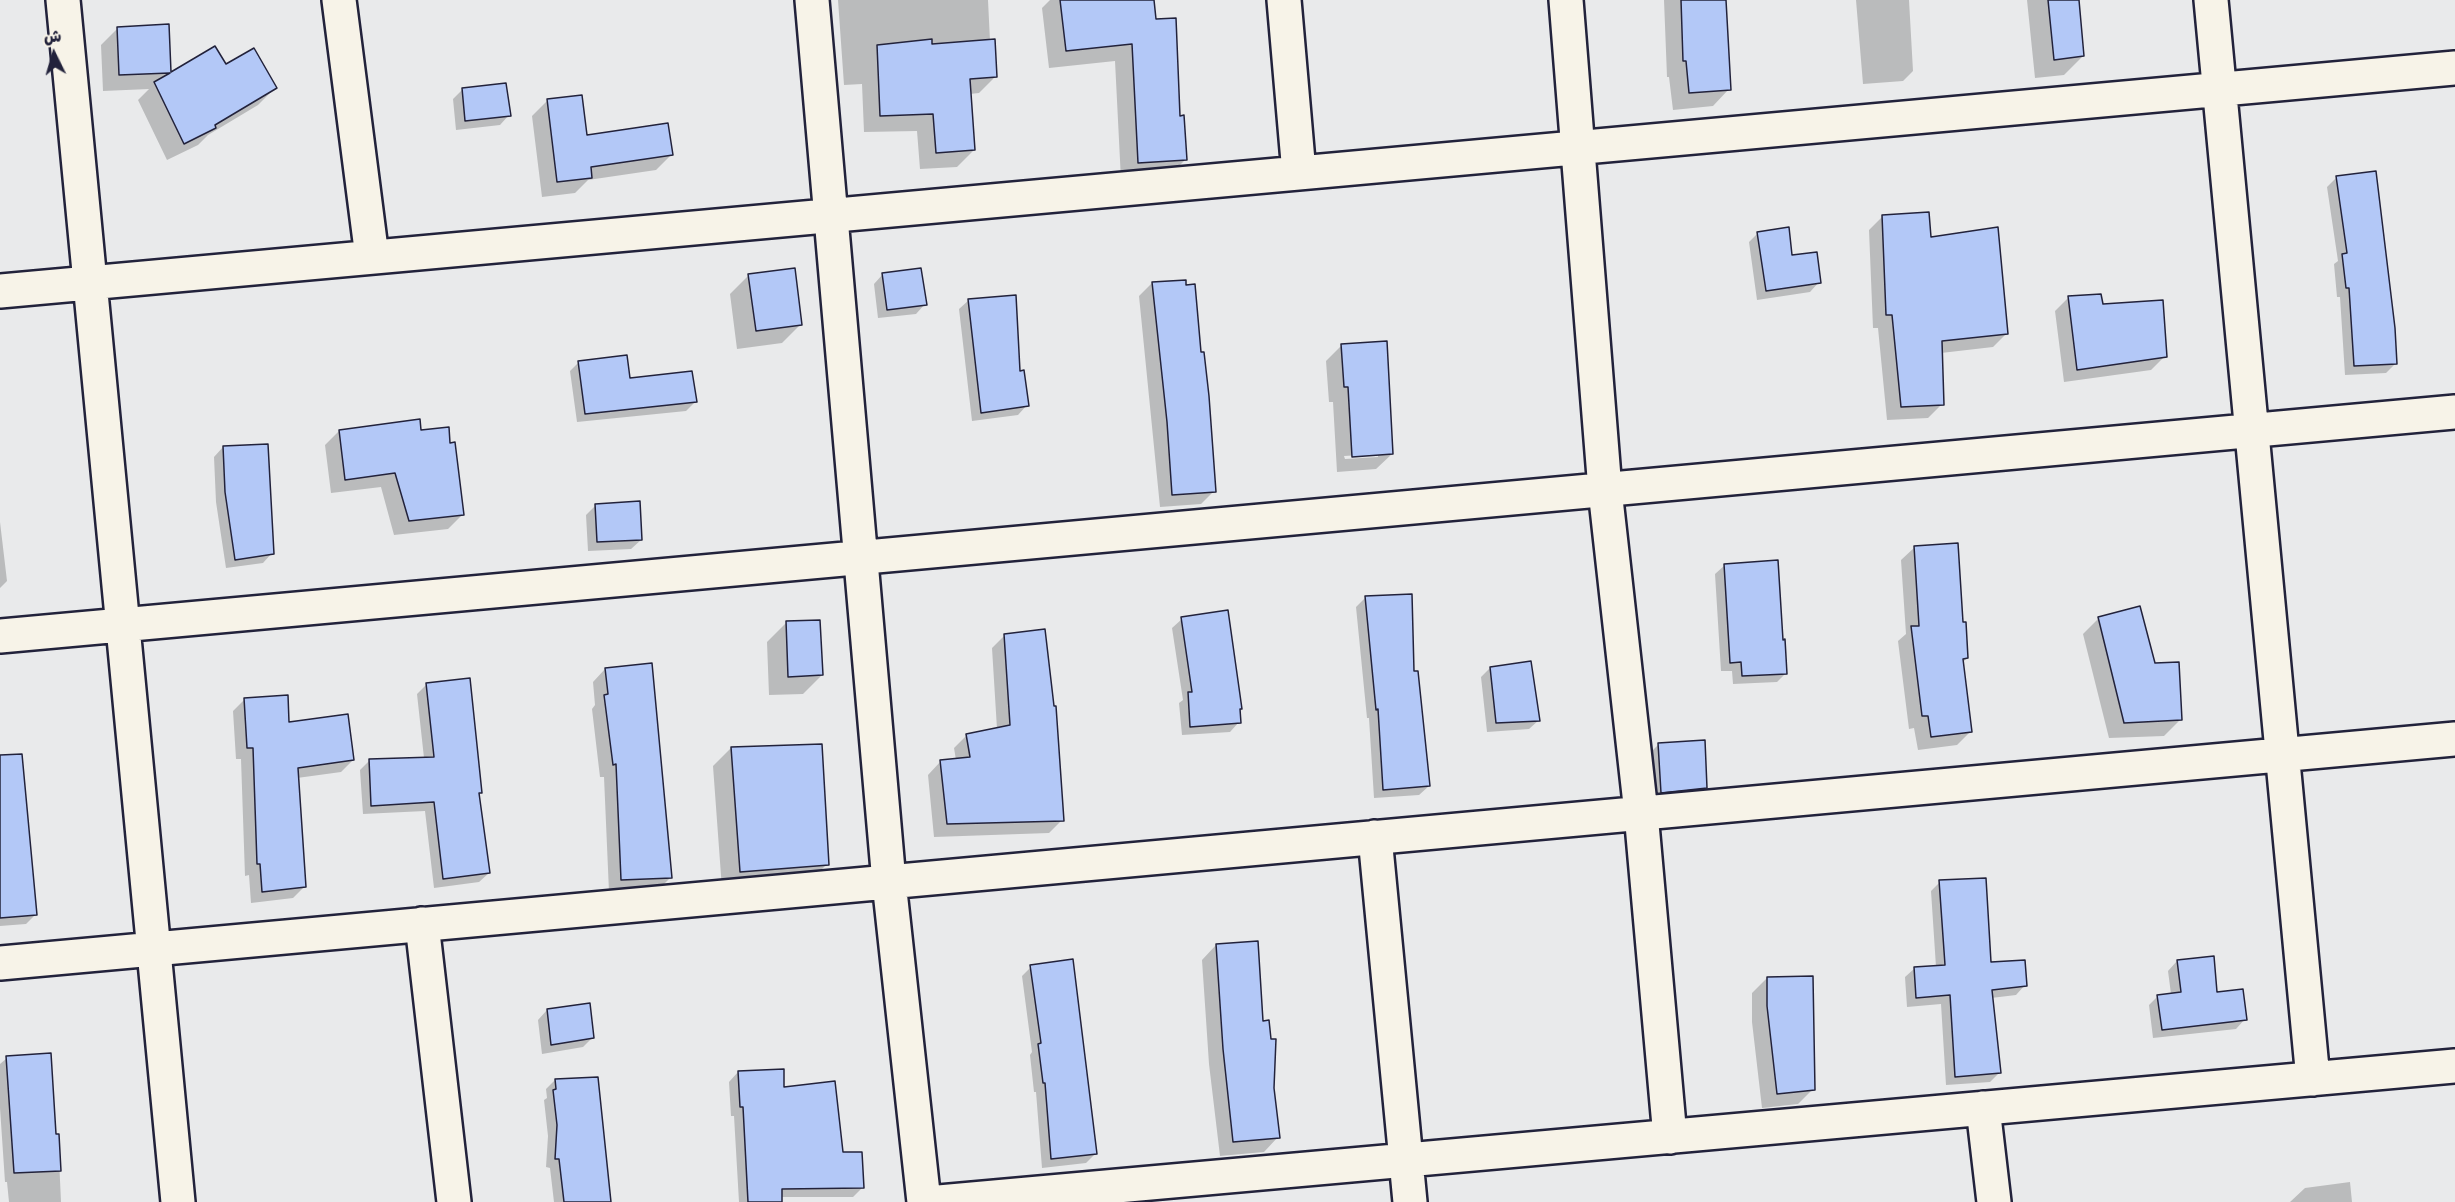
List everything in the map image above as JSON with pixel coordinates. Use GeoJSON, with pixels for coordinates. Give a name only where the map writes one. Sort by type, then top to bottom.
{"type":"FeatureCollection","features":[{"type":"Feature","properties":{"kind":"street"},"geometry":{"type":"LineString","coordinates":[[63,0],[178,1202]]}},
{"type":"Feature","properties":{"kind":"street"},"geometry":{"type":"LineString","coordinates":[[339,0],[372,257]]}},
{"type":"Feature","properties":{"kind":"street"},"geometry":{"type":"LineString","coordinates":[[812,0],[889,882],[924,1202]]}},
{"type":"Feature","properties":{"kind":"street"},"geometry":{"type":"LineString","coordinates":[[1284,0],[1299,173]]}},
{"type":"Feature","properties":{"kind":"street"},"geometry":{"type":"LineString","coordinates":[[1566,0],[1605,490],[1641,813],[1671,1137]]}},
{"type":"Feature","properties":{"kind":"street"},"geometry":{"type":"LineString","coordinates":[[2211,0],[2313,1079]]}},
{"type":"Feature","properties":{"kind":"street"},"geometry":{"type":"LineString","coordinates":[[0,291],[2455,69]]}},
{"type":"Feature","properties":{"kind":"street"},"geometry":{"type":"LineString","coordinates":[[0,636],[2455,412]]}},
{"type":"Feature","properties":{"kind":"street"},"geometry":{"type":"LineString","coordinates":[[0,963],[2455,739]]}},
{"type":"Feature","properties":{"kind":"street"},"geometry":{"type":"LineString","coordinates":[[1375,837],[1410,1202]]}},
{"type":"Feature","properties":{"kind":"street"},"geometry":{"type":"LineString","coordinates":[[422,924],[454,1202]]}},
{"type":"Feature","properties":{"kind":"street"},"geometry":{"type":"LineString","coordinates":[[939,1202],[2455,1066]]}},
{"type":"Feature","properties":{"kind":"street"},"geometry":{"type":"LineString","coordinates":[[1983,1108],[1994,1202]]}},
{"type":"Feature","properties":{"kind":"building"},"geometry":{"type":"Polygon","coordinates":[[[1060,0],[1154,0],[1156,19],[1176,18],[1180,116],[1184,115],[1187,160],[1138,163],[1132,44],[1066,51],[1060,0]]]}},
{"type":"Feature","properties":{"kind":"building"},"geometry":{"type":"Polygon","coordinates":[[[1681,0],[1726,0],[1731,90],[1689,93],[1686,61],[1683,61],[1681,0]]]}},
{"type":"Feature","properties":{"kind":"building"},"geometry":{"type":"Polygon","coordinates":[[[2048,0],[2079,0],[2084,56],[2054,60],[2048,0]]]}},
{"type":"Feature","properties":{"kind":"building"},"geometry":{"type":"Polygon","coordinates":[[[169,24],[171,72],[215,46],[226,64],[254,48],[277,88],[215,125],[216,128],[184,144],[154,82],[170,73],[119,75],[117,27],[169,24]]]}},
{"type":"Feature","properties":{"kind":"building"},"geometry":{"type":"Polygon","coordinates":[[[932,39],[932,44],[995,39],[997,77],[970,79],[975,150],[936,153],[933,114],[880,116],[877,45],[932,39]]]}},
{"type":"Feature","properties":{"kind":"building"},"geometry":{"type":"Polygon","coordinates":[[[506,83],[511,116],[465,121],[462,88],[506,83]]]}},
{"type":"Feature","properties":{"kind":"building"},"geometry":{"type":"Polygon","coordinates":[[[582,95],[587,135],[668,123],[673,155],[591,167],[592,178],[557,182],[547,99],[582,95]]]}},
{"type":"Feature","properties":{"kind":"building"},"geometry":{"type":"Polygon","coordinates":[[[2376,171],[2395,328],[2397,364],[2354,366],[2349,288],[2346,288],[2342,254],[2347,253],[2336,176],[2376,171]]]}},
{"type":"Feature","properties":{"kind":"building"},"geometry":{"type":"Polygon","coordinates":[[[1929,212],[1931,237],[1998,227],[2008,334],[1942,341],[1944,405],[1901,407],[1892,315],[1886,315],[1882,215],[1929,212]]]}},
{"type":"Feature","properties":{"kind":"building"},"geometry":{"type":"Polygon","coordinates":[[[1789,227],[1792,255],[1817,252],[1821,283],[1766,291],[1757,232],[1789,227]]]}},
{"type":"Feature","properties":{"kind":"building"},"geometry":{"type":"Polygon","coordinates":[[[795,268],[802,325],[756,331],[748,274],[795,268]]]}},
{"type":"Feature","properties":{"kind":"building"},"geometry":{"type":"Polygon","coordinates":[[[921,268],[927,305],[887,310],[882,273],[921,268]]]}},
{"type":"Feature","properties":{"kind":"building"},"geometry":{"type":"Polygon","coordinates":[[[1186,280],[1186,285],[1195,284],[1201,352],[1204,352],[1209,396],[1216,492],[1172,495],[1167,422],[1152,282],[1186,280]]]}},
{"type":"Feature","properties":{"kind":"building"},"geometry":{"type":"Polygon","coordinates":[[[2101,294],[2103,304],[2163,300],[2167,357],[2077,370],[2068,296],[2101,294]]]}},
{"type":"Feature","properties":{"kind":"building"},"geometry":{"type":"Polygon","coordinates":[[[1016,295],[1020,371],[1024,370],[1029,406],[981,413],[968,299],[1016,295]]]}},
{"type":"Feature","properties":{"kind":"building"},"geometry":{"type":"Polygon","coordinates":[[[1387,341],[1393,454],[1352,457],[1348,387],[1344,387],[1341,344],[1387,341]]]}},
{"type":"Feature","properties":{"kind":"building"},"geometry":{"type":"Polygon","coordinates":[[[627,355],[630,378],[692,371],[697,402],[585,414],[578,361],[627,355]]]}},
{"type":"Feature","properties":{"kind":"building"},"geometry":{"type":"Polygon","coordinates":[[[420,419],[421,430],[449,427],[450,443],[455,442],[464,515],[409,521],[395,473],[345,480],[339,430],[420,419]]]}},
{"type":"Feature","properties":{"kind":"building"},"geometry":{"type":"Polygon","coordinates":[[[268,444],[274,554],[235,560],[225,492],[223,446],[268,444]]]}},
{"type":"Feature","properties":{"kind":"building"},"geometry":{"type":"Polygon","coordinates":[[[640,501],[642,540],[597,542],[595,504],[640,501]]]}},
{"type":"Feature","properties":{"kind":"building"},"geometry":{"type":"Polygon","coordinates":[[[1958,543],[1963,622],[1966,622],[1968,658],[1963,659],[1972,732],[1931,737],[1928,716],[1922,716],[1911,626],[1919,626],[1914,546],[1958,543]]]}},
{"type":"Feature","properties":{"kind":"building"},"geometry":{"type":"Polygon","coordinates":[[[1778,560],[1787,674],[1742,676],[1741,662],[1730,663],[1724,564],[1778,560]]]}},
{"type":"Feature","properties":{"kind":"building"},"geometry":{"type":"Polygon","coordinates":[[[1412,594],[1414,671],[1418,671],[1430,786],[1383,790],[1378,709],[1376,710],[1365,596],[1412,594]]]}},
{"type":"Feature","properties":{"kind":"building"},"geometry":{"type":"Polygon","coordinates":[[[2140,606],[2155,663],[2179,662],[2182,720],[2124,723],[2098,617],[2140,606]]]}},
{"type":"Feature","properties":{"kind":"building"},"geometry":{"type":"Polygon","coordinates":[[[1228,610],[1242,709],[1240,709],[1241,723],[1190,727],[1188,692],[1192,692],[1181,617],[1228,610]]]}},
{"type":"Feature","properties":{"kind":"building"},"geometry":{"type":"Polygon","coordinates":[[[820,620],[823,675],[788,677],[786,621],[820,620]]]}},
{"type":"Feature","properties":{"kind":"building"},"geometry":{"type":"Polygon","coordinates":[[[1045,629],[1054,706],[1056,706],[1064,821],[947,824],[940,760],[970,757],[966,734],[1010,725],[1004,634],[1045,629]]]}},
{"type":"Feature","properties":{"kind":"building"},"geometry":{"type":"Polygon","coordinates":[[[1531,661],[1540,721],[1496,723],[1490,667],[1531,661]]]}},
{"type":"Feature","properties":{"kind":"building"},"geometry":{"type":"Polygon","coordinates":[[[652,663],[672,878],[621,880],[616,764],[613,765],[604,695],[608,694],[605,668],[652,663]]]}},
{"type":"Feature","properties":{"kind":"building"},"geometry":{"type":"Polygon","coordinates":[[[470,678],[482,793],[479,793],[490,873],[443,879],[434,802],[371,806],[369,759],[434,757],[426,683],[470,678]]]}},
{"type":"Feature","properties":{"kind":"building"},"geometry":{"type":"Polygon","coordinates":[[[288,695],[289,722],[348,714],[354,760],[298,768],[306,887],[262,892],[260,864],[257,864],[253,748],[247,748],[244,698],[288,695]]]}},
{"type":"Feature","properties":{"kind":"building"},"geometry":{"type":"Polygon","coordinates":[[[1705,740],[1707,788],[1661,793],[1658,743],[1705,740]]]}},
{"type":"Feature","properties":{"kind":"building"},"geometry":{"type":"Polygon","coordinates":[[[822,744],[829,865],[740,872],[731,747],[822,744]]]}},
{"type":"Feature","properties":{"kind":"building"},"geometry":{"type":"Polygon","coordinates":[[[22,754],[37,915],[0,918],[0,755],[22,754]]]}},
{"type":"Feature","properties":{"kind":"building"},"geometry":{"type":"Polygon","coordinates":[[[1986,878],[1991,962],[2025,960],[2027,986],[1992,990],[2001,1073],[1955,1077],[1950,995],[1916,998],[1914,967],[1945,965],[1939,880],[1986,878]]]}},
{"type":"Feature","properties":{"kind":"building"},"geometry":{"type":"Polygon","coordinates":[[[1258,941],[1263,1021],[1269,1020],[1271,1039],[1276,1039],[1274,1088],[1280,1138],[1233,1142],[1223,1049],[1216,944],[1258,941]]]}},
{"type":"Feature","properties":{"kind":"building"},"geometry":{"type":"Polygon","coordinates":[[[2214,956],[2217,992],[2243,989],[2247,1020],[2162,1030],[2157,995],[2181,992],[2177,960],[2214,956]]]}},
{"type":"Feature","properties":{"kind":"building"},"geometry":{"type":"Polygon","coordinates":[[[1073,959],[1097,1154],[1051,1159],[1045,1083],[1043,1083],[1038,1044],[1041,1043],[1030,965],[1073,959]]]}},
{"type":"Feature","properties":{"kind":"building"},"geometry":{"type":"Polygon","coordinates":[[[1813,976],[1815,1090],[1777,1094],[1767,1006],[1767,977],[1813,976]]]}},
{"type":"Feature","properties":{"kind":"building"},"geometry":{"type":"Polygon","coordinates":[[[590,1003],[594,1038],[551,1045],[547,1009],[590,1003]]]}},
{"type":"Feature","properties":{"kind":"building"},"geometry":{"type":"Polygon","coordinates":[[[51,1053],[56,1134],[59,1134],[61,1171],[14,1173],[6,1056],[51,1053]]]}},
{"type":"Feature","properties":{"kind":"building"},"geometry":{"type":"Polygon","coordinates":[[[784,1069],[784,1087],[835,1081],[843,1152],[862,1152],[864,1188],[782,1189],[782,1202],[748,1202],[743,1107],[740,1107],[738,1071],[784,1069]]]}},
{"type":"Feature","properties":{"kind":"building"},"geometry":{"type":"Polygon","coordinates":[[[598,1077],[611,1202],[564,1202],[559,1159],[555,1159],[557,1125],[553,1090],[556,1089],[555,1079],[598,1077]]]}}]}
